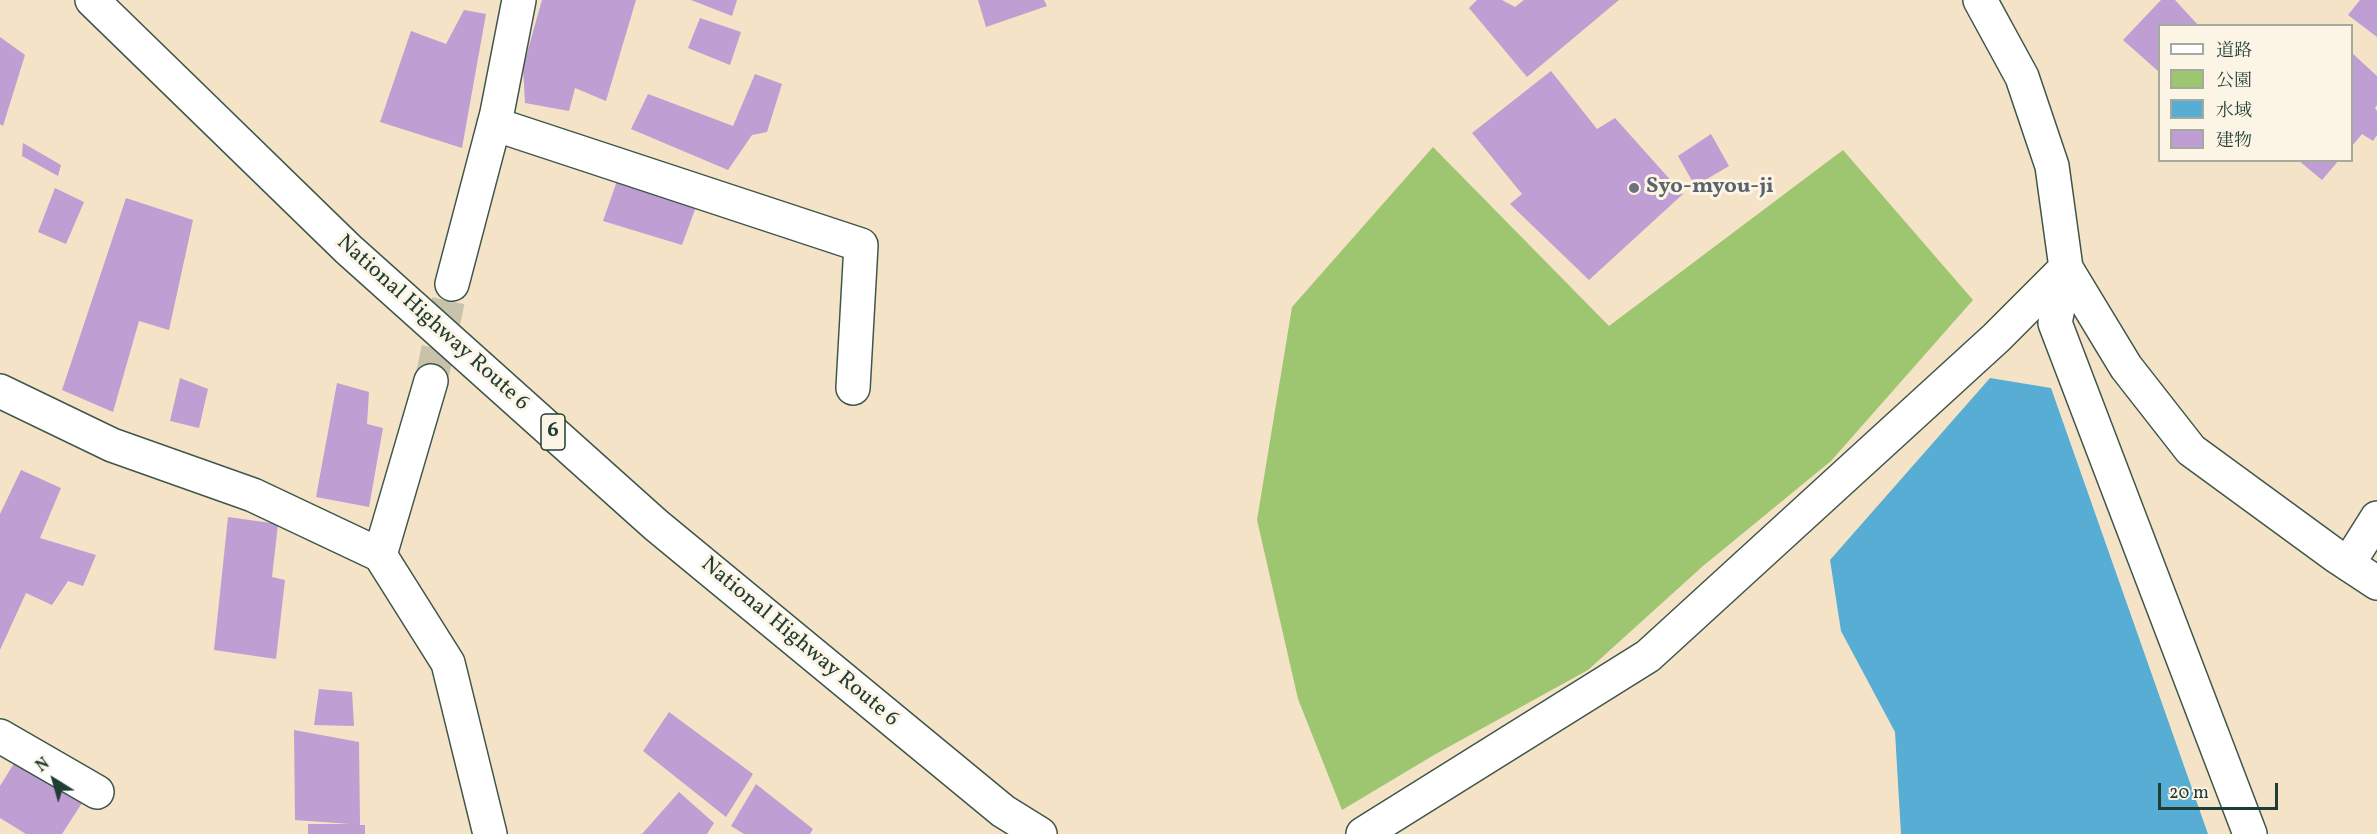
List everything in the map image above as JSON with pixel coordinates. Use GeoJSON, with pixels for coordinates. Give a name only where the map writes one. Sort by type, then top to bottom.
{"type":"FeatureCollection","features":[{"type":"Feature","properties":{"kind":"main road","name":"National Highway Route 6"},"geometry":{"type":"LineString","coordinates":[[92,0],[348,249],[656,525],[1003,812],[1040,834]]}},
{"type":"Feature","properties":{"kind":"main road"},"geometry":{"type":"LineString","coordinates":[[452,284],[494,124],[519,0]]}},
{"type":"Feature","properties":{"kind":"main road"},"geometry":{"type":"LineString","coordinates":[[1980,0],[2022,77],[2052,166],[2066,268],[2055,323],[2250,834]]}},
{"type":"Feature","properties":{"kind":"main road"},"geometry":{"type":"LineString","coordinates":[[494,124],[861,245],[854,388]]}},
{"type":"Feature","properties":{"kind":"main road"},"geometry":{"type":"LineString","coordinates":[[2066,268],[2126,368],[2191,450],[2377,583]]}},
{"type":"Feature","properties":{"kind":"main road"},"geometry":{"type":"LineString","coordinates":[[1363,834],[1648,656],[1996,338],[2066,268]]}},
{"type":"Feature","properties":{"kind":"main road"},"geometry":{"type":"LineString","coordinates":[[380,555],[431,381]]}},
{"type":"Feature","properties":{"kind":"main road"},"geometry":{"type":"LineString","coordinates":[[0,392],[112,445],[253,495],[380,555],[448,663],[490,834]]}},
{"type":"Feature","properties":{"kind":"main road"},"geometry":{"type":"LineString","coordinates":[[2348,564],[2377,518]]}},
{"type":"Feature","properties":{"kind":"main road"},"geometry":{"type":"LineString","coordinates":[[0,736],[97,792]]}},
{"type":"Feature","properties":{"kind":"green space"},"geometry":{"type":"Polygon","coordinates":[[[1433,147],[1609,326],[1843,150],[1973,300],[1831,461],[1703,566],[1588,670],[1434,755],[1342,810],[1298,699],[1257,520],[1292,307],[1433,147]]]}},
{"type":"Feature","properties":{"kind":"water"},"geometry":{"type":"Polygon","coordinates":[[[1990,378],[2051,388],[2208,834],[1901,834],[1895,732],[1841,631],[1830,560],[1990,378]]]}},
{"type":"Feature","properties":{"kind":"building"},"geometry":{"type":"Polygon","coordinates":[[[542,0],[636,0],[606,101],[575,88],[569,111],[525,103],[523,67],[542,0]]]}},
{"type":"Feature","properties":{"kind":"building"},"geometry":{"type":"Polygon","coordinates":[[[691,0],[737,0],[732,16],[691,0]]]}},
{"type":"Feature","properties":{"kind":"building"},"geometry":{"type":"Polygon","coordinates":[[[978,0],[1044,0],[1047,6],[986,27],[978,0]]]}},
{"type":"Feature","properties":{"kind":"building"},"geometry":{"type":"Polygon","coordinates":[[[1477,0],[1502,0],[1515,7],[1524,0],[1619,0],[1527,77],[1469,8],[1477,0]]]}},
{"type":"Feature","properties":{"kind":"building"},"geometry":{"type":"Polygon","coordinates":[[[2161,0],[2175,0],[2197,24],[2158,24],[2158,71],[2123,40],[2161,0]]]}},
{"type":"Feature","properties":{"kind":"building"},"geometry":{"type":"Polygon","coordinates":[[[2360,0],[2377,0],[2377,37],[2348,15],[2360,0]]]}},
{"type":"Feature","properties":{"kind":"building"},"geometry":{"type":"Polygon","coordinates":[[[464,10],[486,14],[462,148],[380,122],[411,31],[446,44],[464,10]]]}},
{"type":"Feature","properties":{"kind":"building"},"geometry":{"type":"Polygon","coordinates":[[[700,18],[741,32],[730,65],[688,48],[700,18]]]}},
{"type":"Feature","properties":{"kind":"building"},"geometry":{"type":"Polygon","coordinates":[[[0,37],[25,55],[3,126],[0,124],[0,37]]]}},
{"type":"Feature","properties":{"kind":"building"},"geometry":{"type":"Polygon","coordinates":[[[2353,54],[2377,76],[2377,105],[2375,108],[2377,135],[2373,141],[2362,134],[2353,145],[2353,54]]]}},
{"type":"Feature","properties":{"kind":"building"},"geometry":{"type":"Polygon","coordinates":[[[1551,71],[1597,129],[1615,118],[1683,194],[1589,280],[1510,204],[1522,194],[1472,133],[1551,71]]]}},
{"type":"Feature","properties":{"kind":"building"},"geometry":{"type":"Polygon","coordinates":[[[755,74],[782,84],[767,132],[752,135],[728,170],[631,129],[648,94],[733,126],[755,74]]]}},
{"type":"Feature","properties":{"kind":"building"},"geometry":{"type":"Polygon","coordinates":[[[1711,134],[1729,166],[1695,186],[1678,156],[1711,134]]]}},
{"type":"Feature","properties":{"kind":"building"},"geometry":{"type":"Polygon","coordinates":[[[23,143],[61,165],[58,176],[22,156],[23,143]]]}},
{"type":"Feature","properties":{"kind":"building"},"geometry":{"type":"Polygon","coordinates":[[[2300,162],[2337,162],[2322,180],[2300,162]]]}},
{"type":"Feature","properties":{"kind":"building"},"geometry":{"type":"Polygon","coordinates":[[[618,178],[697,204],[682,245],[603,221],[618,178]]]}},
{"type":"Feature","properties":{"kind":"building"},"geometry":{"type":"Polygon","coordinates":[[[55,188],[84,202],[66,244],[38,232],[55,188]]]}},
{"type":"Feature","properties":{"kind":"building"},"geometry":{"type":"Polygon","coordinates":[[[126,198],[193,220],[169,330],[139,321],[113,412],[62,390],[126,198]]]}},
{"type":"Feature","properties":{"kind":"building"},"geometry":{"type":"Polygon","coordinates":[[[180,378],[208,389],[199,428],[170,421],[180,378]]]}},
{"type":"Feature","properties":{"kind":"building"},"geometry":{"type":"Polygon","coordinates":[[[337,383],[369,392],[367,424],[383,428],[369,507],[316,497],[337,383]]]}},
{"type":"Feature","properties":{"kind":"building"},"geometry":{"type":"Polygon","coordinates":[[[21,470],[61,488],[40,538],[96,555],[83,586],[68,581],[52,605],[26,593],[0,650],[0,514],[21,470]]]}},
{"type":"Feature","properties":{"kind":"building"},"geometry":{"type":"Polygon","coordinates":[[[228,517],[278,524],[272,577],[285,580],[276,659],[214,650],[228,517]]]}},
{"type":"Feature","properties":{"kind":"building"},"geometry":{"type":"Polygon","coordinates":[[[319,689],[352,692],[354,726],[314,725],[319,689]]]}},
{"type":"Feature","properties":{"kind":"building"},"geometry":{"type":"Polygon","coordinates":[[[669,712],[753,774],[726,817],[643,751],[669,712]]]}},
{"type":"Feature","properties":{"kind":"building"},"geometry":{"type":"Polygon","coordinates":[[[294,730],[359,742],[360,825],[365,825],[365,834],[308,834],[308,824],[350,824],[295,820],[294,730]]]}},
{"type":"Feature","properties":{"kind":"building"},"geometry":{"type":"Polygon","coordinates":[[[18,757],[84,800],[62,834],[26,834],[0,818],[0,786],[18,757]]]}},
{"type":"Feature","properties":{"kind":"building"},"geometry":{"type":"Polygon","coordinates":[[[756,784],[813,829],[810,834],[744,834],[731,826],[756,784]]]}},
{"type":"Feature","properties":{"kind":"building"},"geometry":{"type":"Polygon","coordinates":[[[679,792],[714,823],[707,834],[642,834],[679,792]]]}},
{"type":"Feature","properties":{"kind":"tunnel"},"geometry":{"type":"LineString","coordinates":[[431,381],[452,284]]}},
{"type":"Feature","properties":{"kind":"place","name":"Syo-myou-ji"},"geometry":{"type":"Point","coordinates":[1634,188]}}]}
